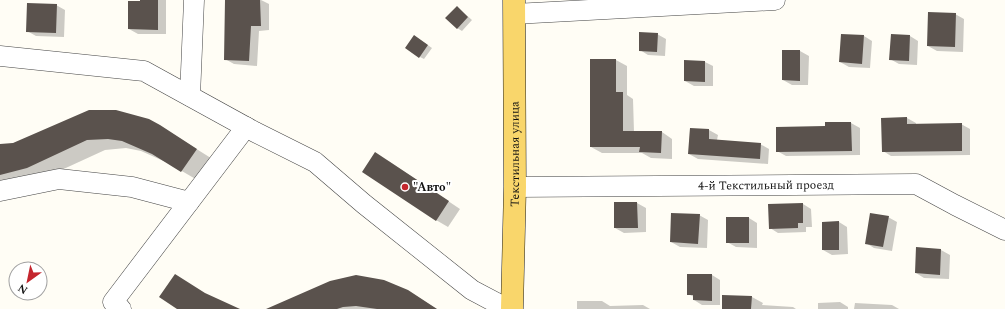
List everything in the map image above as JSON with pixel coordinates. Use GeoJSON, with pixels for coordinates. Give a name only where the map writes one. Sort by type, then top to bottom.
{"type":"FeatureCollection","features":[{"type":"Feature","properties":{"kind":"main road","name":"Текстильная улица"},"geometry":{"type":"LineString","coordinates":[[512,309],[515,187],[514,7]]}},
{"type":"Feature","properties":{"kind":"street"},"geometry":{"type":"LineString","coordinates":[[190,96],[194,0]]}},
{"type":"Feature","properties":{"kind":"street"},"geometry":{"type":"LineString","coordinates":[[514,7],[775,0]]}},
{"type":"Feature","properties":{"kind":"street"},"geometry":{"type":"LineString","coordinates":[[0,56],[144,71],[246,127],[315,162],[364,204],[472,290],[508,309]]}},
{"type":"Feature","properties":{"kind":"street"},"geometry":{"type":"LineString","coordinates":[[121,309],[113,302],[246,127]]}},
{"type":"Feature","properties":{"kind":"street"},"geometry":{"type":"LineString","coordinates":[[0,191],[59,179],[132,187],[189,202]]}},
{"type":"Feature","properties":{"kind":"street","name":"4-й Текстильный проезд"},"geometry":{"type":"LineString","coordinates":[[515,187],[916,184],[1005,230]]}},
{"type":"Feature","properties":{"kind":"building"},"geometry":{"type":"Polygon","coordinates":[[[158,0],[158,30],[128,29],[128,1],[158,0]]]}},
{"type":"Feature","properties":{"kind":"building"},"geometry":{"type":"Polygon","coordinates":[[[225,0],[260,0],[261,26],[251,26],[249,61],[224,60],[225,0]]]}},
{"type":"Feature","properties":{"kind":"building"},"geometry":{"type":"Polygon","coordinates":[[[27,3],[57,4],[56,33],[26,32],[27,3]]]}},
{"type":"Feature","properties":{"kind":"building"},"geometry":{"type":"Polygon","coordinates":[[[457,6],[468,17],[457,29],[445,18],[457,6]]]}},
{"type":"Feature","properties":{"kind":"building"},"geometry":{"type":"Polygon","coordinates":[[[928,12],[956,13],[955,47],[927,46],[928,12]]]}},
{"type":"Feature","properties":{"kind":"building"},"geometry":{"type":"Polygon","coordinates":[[[639,32],[658,33],[657,52],[639,51],[639,32]]]}},
{"type":"Feature","properties":{"kind":"building"},"geometry":{"type":"Polygon","coordinates":[[[841,34],[864,35],[862,64],[839,62],[841,34]]]}},
{"type":"Feature","properties":{"kind":"building"},"geometry":{"type":"Polygon","coordinates":[[[891,34],[910,35],[909,61],[889,60],[891,34]]]}},
{"type":"Feature","properties":{"kind":"building"},"geometry":{"type":"Polygon","coordinates":[[[414,35],[428,45],[419,58],[405,48],[414,35]]]}},
{"type":"Feature","properties":{"kind":"building"},"geometry":{"type":"Polygon","coordinates":[[[782,50],[800,50],[800,81],[782,80],[782,50]]]}},
{"type":"Feature","properties":{"kind":"building"},"geometry":{"type":"Polygon","coordinates":[[[590,59],[616,59],[616,92],[623,92],[623,131],[662,131],[661,153],[639,152],[640,147],[590,147],[590,59]]]}},
{"type":"Feature","properties":{"kind":"building"},"geometry":{"type":"Polygon","coordinates":[[[684,60],[705,61],[705,82],[684,81],[684,60]]]}},
{"type":"Feature","properties":{"kind":"building"},"geometry":{"type":"Polygon","coordinates":[[[89,110],[116,110],[149,119],[197,149],[181,172],[152,154],[122,141],[108,139],[87,140],[27,168],[0,175],[0,144],[13,143],[89,110]]]}},
{"type":"Feature","properties":{"kind":"building"},"geometry":{"type":"Polygon","coordinates":[[[907,117],[907,124],[962,123],[962,151],[882,152],[881,118],[907,117]]]}},
{"type":"Feature","properties":{"kind":"building"},"geometry":{"type":"Polygon","coordinates":[[[825,122],[851,122],[852,151],[776,152],[776,127],[825,126],[825,122]]]}},
{"type":"Feature","properties":{"kind":"building"},"geometry":{"type":"Polygon","coordinates":[[[690,128],[709,129],[709,139],[761,143],[760,159],[688,154],[690,128]]]}},
{"type":"Feature","properties":{"kind":"building","name":"\"Авто\""},"geometry":{"type":"Polygon","coordinates":[[[375,152],[449,201],[436,221],[362,172],[375,152]]]}},
{"type":"Feature","properties":{"kind":"building"},"geometry":{"type":"Polygon","coordinates":[[[614,202],[637,202],[638,228],[614,228],[614,202]]]}},
{"type":"Feature","properties":{"kind":"building"},"geometry":{"type":"Polygon","coordinates":[[[803,203],[803,223],[798,223],[798,228],[769,229],[768,204],[803,203]]]}},
{"type":"Feature","properties":{"kind":"building"},"geometry":{"type":"Polygon","coordinates":[[[671,213],[700,214],[698,244],[670,242],[671,213]]]}},
{"type":"Feature","properties":{"kind":"building"},"geometry":{"type":"Polygon","coordinates":[[[870,213],[889,216],[883,247],[865,244],[870,213]]]}},
{"type":"Feature","properties":{"kind":"building"},"geometry":{"type":"Polygon","coordinates":[[[726,217],[749,217],[749,243],[726,243],[726,217]]]}},
{"type":"Feature","properties":{"kind":"building"},"geometry":{"type":"Polygon","coordinates":[[[839,221],[839,250],[822,250],[822,222],[839,221]]]}},
{"type":"Feature","properties":{"kind":"building"},"geometry":{"type":"Polygon","coordinates":[[[916,247],[941,249],[940,275],[915,273],[916,247]]]}},
{"type":"Feature","properties":{"kind":"building"},"geometry":{"type":"Polygon","coordinates":[[[175,274],[205,293],[240,309],[177,309],[159,297],[175,274]]]}},
{"type":"Feature","properties":{"kind":"building"},"geometry":{"type":"Polygon","coordinates":[[[687,274],[712,274],[712,301],[693,300],[693,295],[687,295],[687,274]]]}},
{"type":"Feature","properties":{"kind":"building"},"geometry":{"type":"Polygon","coordinates":[[[356,275],[384,280],[408,290],[437,309],[377,309],[356,306],[337,309],[266,309],[330,281],[356,275]]]}},
{"type":"Feature","properties":{"kind":"building"},"geometry":{"type":"Polygon","coordinates":[[[722,295],[752,296],[751,309],[722,309],[722,295]]]}},
{"type":"Feature","properties":{"kind":"place","name":"\"Авто\""},"geometry":{"type":"Point","coordinates":[405,187]}}]}
